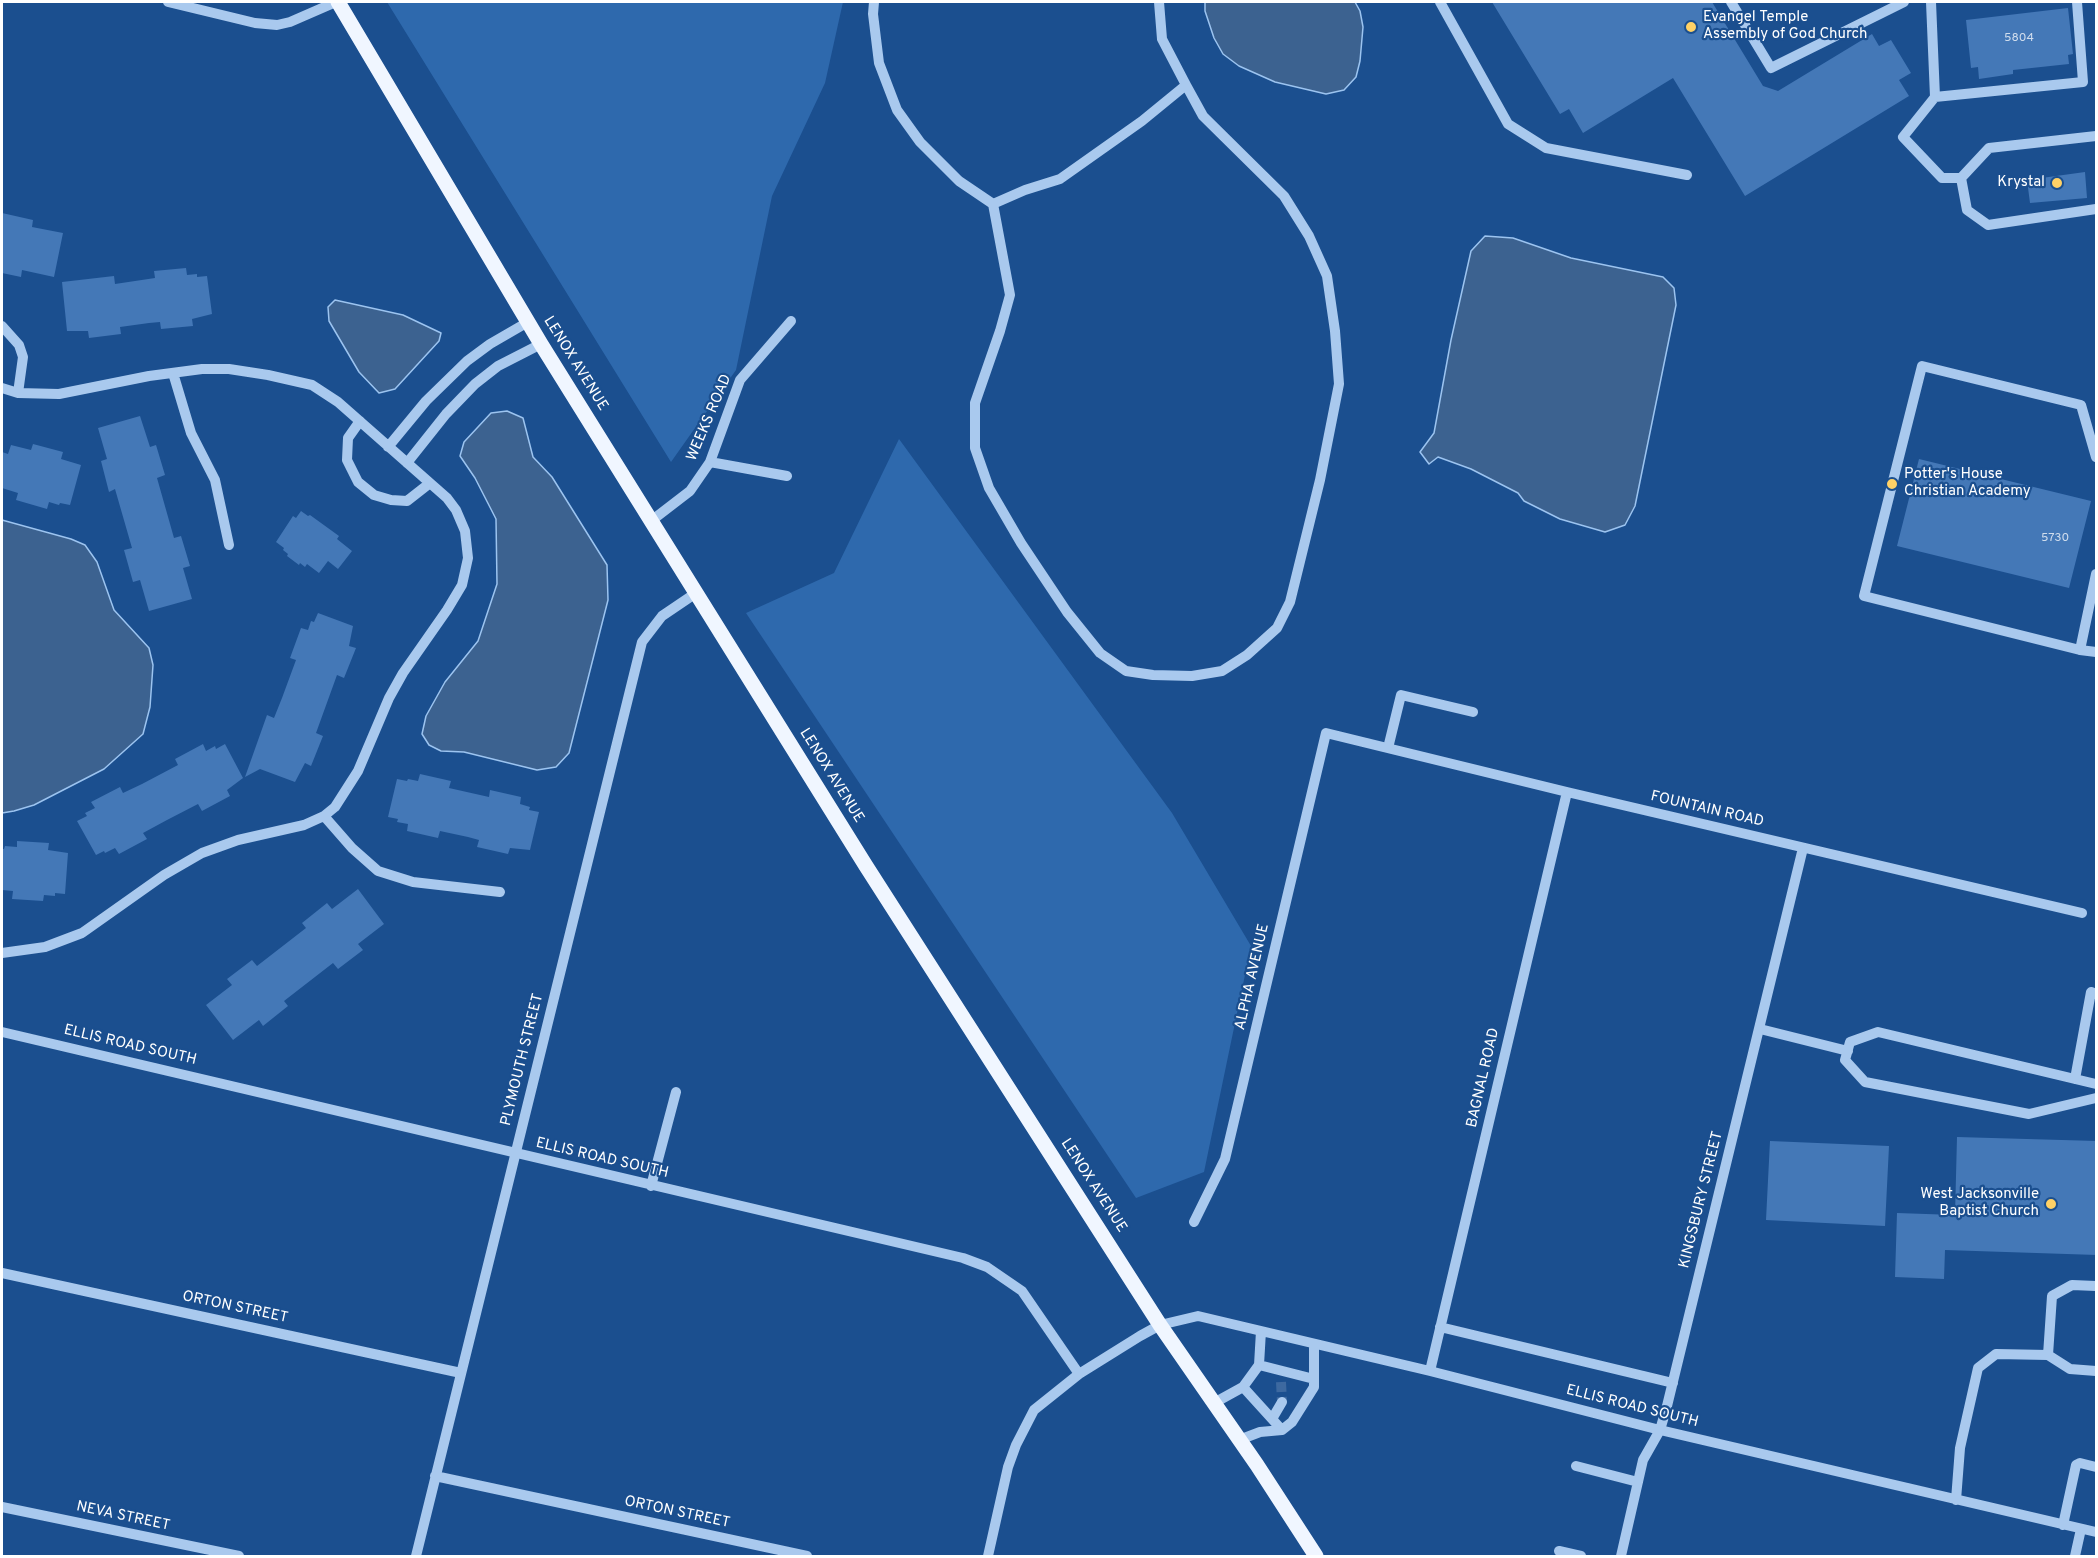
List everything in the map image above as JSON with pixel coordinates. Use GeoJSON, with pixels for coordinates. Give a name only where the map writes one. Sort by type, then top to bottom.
{"type":"FeatureCollection","features":[{"type":"Feature","properties":{"kind":"main road","name":"LENOX AVENUE"},"geometry":{"type":"LineString","coordinates":[[337,2],[540,344],[970,1030],[1160,1325],[1316,1557]]}},
{"type":"Feature","properties":{"kind":"street"},"geometry":{"type":"LineString","coordinates":[[168,2],[255,23],[278,25],[337,2]]}},
{"type":"Feature","properties":{"kind":"street"},"geometry":{"type":"LineString","coordinates":[[874,2],[873,14],[879,63],[897,110],[920,142],[959,181],[993,204],[1010,295],[975,403],[975,448],[989,488],[1021,543],[1067,612],[1100,653],[1126,671],[1153,675],[1192,676],[1222,671],[1247,656],[1277,628],[1290,602],[1320,480],[1339,384],[1335,331],[1327,276],[1309,236],[1284,196],[1203,116],[1162,39],[1159,2]]}},
{"type":"Feature","properties":{"kind":"street"},"geometry":{"type":"LineString","coordinates":[[1440,2],[1508,123],[1546,148],[1687,175]]}},
{"type":"Feature","properties":{"kind":"street"},"geometry":{"type":"LineString","coordinates":[[1731,2],[1771,68],[1904,2]]}},
{"type":"Feature","properties":{"kind":"street"},"geometry":{"type":"LineString","coordinates":[[1931,2],[1935,97],[1903,137],[1942,178],[1961,178],[1989,148],[2097,136]]}},
{"type":"Feature","properties":{"kind":"street"},"geometry":{"type":"LineString","coordinates":[[1935,97],[2083,82],[2077,2]]}},
{"type":"Feature","properties":{"kind":"street"},"geometry":{"type":"LineString","coordinates":[[993,204],[1025,190],[1060,179],[1142,121],[1186,85]]}},
{"type":"Feature","properties":{"kind":"street"},"geometry":{"type":"LineString","coordinates":[[1961,178],[1967,210],[1988,225],[2097,209]]}},
{"type":"Feature","properties":{"kind":"street","name":"WEEKS ROAD"},"geometry":{"type":"LineString","coordinates":[[651,521],[690,491],[710,462],[740,380],[791,321]]}},
{"type":"Feature","properties":{"kind":"street"},"geometry":{"type":"LineString","coordinates":[[388,447],[426,401],[467,361],[490,344],[528,322]]}},
{"type":"Feature","properties":{"kind":"street"},"geometry":{"type":"LineString","coordinates":[[2,326],[19,345],[23,357],[18,393]]}},
{"type":"Feature","properties":{"kind":"street"},"geometry":{"type":"LineString","coordinates":[[407,463],[446,414],[475,384],[498,366],[540,344]]}},
{"type":"Feature","properties":{"kind":"street"},"geometry":{"type":"LineString","coordinates":[[2097,457],[2081,405],[1922,366],[1864,596],[2080,650],[2097,652]]}},
{"type":"Feature","properties":{"kind":"street"},"geometry":{"type":"LineString","coordinates":[[2,388],[18,393],[59,394],[148,376],[202,369],[228,369],[312,385],[338,402],[454,506],[465,531],[468,558],[462,585],[403,673],[389,698],[358,771],[335,807],[324,816],[304,825],[238,840],[202,853],[164,875],[82,933],[45,947],[2,953]]}},
{"type":"Feature","properties":{"kind":"street"},"geometry":{"type":"LineString","coordinates":[[173,373],[191,433],[215,480],[229,545]]}},
{"type":"Feature","properties":{"kind":"street"},"geometry":{"type":"LineString","coordinates":[[360,421],[348,438],[347,460],[358,482],[374,495],[391,501],[407,501],[430,483]]}},
{"type":"Feature","properties":{"kind":"street"},"geometry":{"type":"LineString","coordinates":[[710,462],[787,476]]}},
{"type":"Feature","properties":{"kind":"street"},"geometry":{"type":"LineString","coordinates":[[2080,650],[2097,574]]}},
{"type":"Feature","properties":{"kind":"street","name":"PLYMOUTH STREET"},"geometry":{"type":"LineString","coordinates":[[416,1557],[642,642],[662,616],[696,592]]}},
{"type":"Feature","properties":{"kind":"street"},"geometry":{"type":"LineString","coordinates":[[1388,748],[1401,695],[1473,712]]}},
{"type":"Feature","properties":{"kind":"street","name":"FOUNTAIN ROAD"},"geometry":{"type":"LineString","coordinates":[[1326,733],[2082,913]]}},
{"type":"Feature","properties":{"kind":"street","name":"ALPHA AVENUE"},"geometry":{"type":"LineString","coordinates":[[1194,1222],[1225,1160],[1326,733]]}},
{"type":"Feature","properties":{"kind":"street","name":"BAGNAL ROAD"},"geometry":{"type":"LineString","coordinates":[[1430,1371],[1567,792]]}},
{"type":"Feature","properties":{"kind":"street"},"geometry":{"type":"LineString","coordinates":[[324,816],[352,848],[378,871],[413,882],[500,892]]}},
{"type":"Feature","properties":{"kind":"street","name":"KINGSBURY STREET"},"geometry":{"type":"LineString","coordinates":[[1621,1557],[1643,1460],[1660,1430],[1673,1383],[1803,848]]}},
{"type":"Feature","properties":{"kind":"street"},"geometry":{"type":"LineString","coordinates":[[2075,1078],[2091,992],[2097,994]]}},
{"type":"Feature","properties":{"kind":"street"},"geometry":{"type":"LineString","coordinates":[[1760,1029],[1848,1051]]}},
{"type":"Feature","properties":{"kind":"street","name":"ELLIS ROAD SOUTH"},"geometry":{"type":"LineString","coordinates":[[2,1032],[963,1258],[987,1267],[1022,1291],[1079,1374]]}},
{"type":"Feature","properties":{"kind":"street"},"geometry":{"type":"LineString","coordinates":[[2097,1084],[1878,1032],[1850,1042],[1845,1060],[1865,1082],[2029,1114],[2097,1098]]}},
{"type":"Feature","properties":{"kind":"street"},"geometry":{"type":"LineString","coordinates":[[651,1186],[676,1092]]}},
{"type":"Feature","properties":{"kind":"street","name":"ORTON STREET"},"geometry":{"type":"LineString","coordinates":[[2,1273],[461,1373]]}},
{"type":"Feature","properties":{"kind":"street"},"geometry":{"type":"LineString","coordinates":[[2048,1355],[2052,1296],[2072,1285],[2097,1286]]}},
{"type":"Feature","properties":{"kind":"street","name":"ELLIS ROAD SOUTH"},"geometry":{"type":"LineString","coordinates":[[1160,1325],[1198,1316],[1430,1371],[1660,1430],[2097,1532]]}},
{"type":"Feature","properties":{"kind":"street"},"geometry":{"type":"LineString","coordinates":[[988,1557],[1008,1467],[1016,1445],[1034,1410],[1079,1374],[1160,1325]]}},
{"type":"Feature","properties":{"kind":"street"},"geometry":{"type":"LineString","coordinates":[[1440,1327],[1673,1383]]}},
{"type":"Feature","properties":{"kind":"street"},"geometry":{"type":"LineString","coordinates":[[1214,1403],[1243,1387],[1259,1365],[1261,1331]]}},
{"type":"Feature","properties":{"kind":"street"},"geometry":{"type":"LineString","coordinates":[[1239,1440],[1260,1432],[1282,1430],[1292,1422],[1314,1387],[1314,1344]]}},
{"type":"Feature","properties":{"kind":"street"},"geometry":{"type":"LineString","coordinates":[[1956,1500],[1960,1448],[1978,1368],[1996,1354],[2048,1355],[2070,1369],[2097,1371]]}},
{"type":"Feature","properties":{"kind":"street"},"geometry":{"type":"LineString","coordinates":[[1259,1365],[1283,1377],[1314,1379]]}},
{"type":"Feature","properties":{"kind":"street"},"geometry":{"type":"LineString","coordinates":[[1243,1387],[1282,1430]]}},
{"type":"Feature","properties":{"kind":"street"},"geometry":{"type":"LineString","coordinates":[[1272,1419],[1282,1402]]}},
{"type":"Feature","properties":{"kind":"street"},"geometry":{"type":"LineString","coordinates":[[2063,1525],[2076,1465],[2080,1463],[2097,1467]]}},
{"type":"Feature","properties":{"kind":"street"},"geometry":{"type":"LineString","coordinates":[[1576,1466],[1638,1482]]}},
{"type":"Feature","properties":{"kind":"street","name":"ORTON STREET"},"geometry":{"type":"LineString","coordinates":[[435,1476],[807,1557]]}},
{"type":"Feature","properties":{"kind":"street","name":"NEVA STREET"},"geometry":{"type":"LineString","coordinates":[[2,1507],[239,1557]]}},
{"type":"Feature","properties":{"kind":"street"},"geometry":{"type":"LineString","coordinates":[[2074,1557],[2081,1529]]}},
{"type":"Feature","properties":{"kind":"street"},"geometry":{"type":"LineString","coordinates":[[1559,1551],[1581,1557]]}},
{"type":"Feature","properties":{"kind":"shaded area"},"geometry":{"type":"Polygon","coordinates":[[[387,2],[843,2],[825,83],[772,196],[736,370],[671,462],[387,2]]]}},
{"type":"Feature","properties":{"kind":"shaded area"},"geometry":{"type":"Polygon","coordinates":[[[1205,2],[1355,2],[1360,11],[1363,27],[1356,77],[1344,90],[1326,94],[1275,82],[1239,66],[1223,54],[1214,38],[1205,11],[1205,2]]]}},
{"type":"Feature","properties":{"kind":"shaded area"},"geometry":{"type":"Polygon","coordinates":[[[1485,236],[1513,238],[1571,258],[1663,277],[1674,288],[1676,305],[1635,506],[1625,525],[1605,532],[1560,519],[1524,501],[1518,493],[1471,469],[1438,457],[1429,464],[1420,452],[1434,433],[1451,340],[1471,251],[1485,236]]]}},
{"type":"Feature","properties":{"kind":"shaded area"},"geometry":{"type":"Polygon","coordinates":[[[335,300],[403,315],[441,333],[439,341],[395,389],[379,393],[359,372],[329,321],[328,307],[335,300]]]}},
{"type":"Feature","properties":{"kind":"shaded area"},"geometry":{"type":"Polygon","coordinates":[[[507,411],[523,418],[533,457],[552,477],[607,565],[608,600],[569,753],[556,767],[537,770],[464,752],[441,751],[429,745],[422,734],[426,716],[445,682],[478,641],[497,584],[496,519],[475,478],[460,456],[464,442],[491,413],[507,411]]]}},
{"type":"Feature","properties":{"kind":"shaded area"},"geometry":{"type":"Polygon","coordinates":[[[899,439],[1172,813],[1251,946],[1204,1172],[1136,1198],[746,613],[834,573],[899,439]]]}},
{"type":"Feature","properties":{"kind":"shaded area"},"geometry":{"type":"Polygon","coordinates":[[[2,520],[85,545],[97,562],[114,610],[149,648],[153,665],[150,707],[143,734],[104,769],[34,805],[2,813],[2,520]]]}},
{"type":"Feature","properties":{"kind":"building"},"geometry":{"type":"Polygon","coordinates":[[[1492,2],[1712,2],[1763,86],[1778,91],[1872,34],[1879,46],[1891,40],[1911,73],[1899,80],[1909,96],[1745,196],[1673,78],[1583,133],[1569,109],[1560,114],[1492,2]]]}},
{"type":"Feature","properties":{"kind":"building"},"geometry":{"type":"Polygon","coordinates":[[[2068,8],[2073,54],[2068,55],[2069,64],[2013,70],[2013,74],[1979,79],[1978,67],[1971,68],[1966,20],[2068,8]]]}},
{"type":"Feature","properties":{"kind":"building"},"geometry":{"type":"Polygon","coordinates":[[[2085,172],[2087,198],[2030,203],[2027,180],[2085,172]]]}},
{"type":"Feature","properties":{"kind":"building"},"geometry":{"type":"Polygon","coordinates":[[[2,213],[33,220],[32,227],[63,233],[54,277],[22,270],[21,277],[2,273],[2,213]]]}},
{"type":"Feature","properties":{"kind":"building"},"geometry":{"type":"Polygon","coordinates":[[[186,268],[187,275],[207,276],[212,314],[192,319],[193,326],[161,329],[160,322],[149,323],[120,327],[121,334],[89,338],[88,331],[67,331],[62,282],[114,276],[115,284],[155,278],[154,271],[186,268]]]}},
{"type":"Feature","properties":{"kind":"building"},"geometry":{"type":"Polygon","coordinates":[[[140,416],[150,447],[156,445],[165,475],[157,478],[174,538],[181,536],[190,566],[183,568],[192,599],[149,611],[140,580],[133,582],[124,550],[132,548],[115,489],[109,492],[101,461],[107,459],[98,428],[140,416]]]}},
{"type":"Feature","properties":{"kind":"building"},"geometry":{"type":"Polygon","coordinates":[[[33,444],[63,452],[61,459],[81,465],[70,505],[49,502],[47,509],[16,500],[18,493],[2,488],[2,452],[8,454],[11,445],[31,450],[33,444]]]}},
{"type":"Feature","properties":{"kind":"building"},"geometry":{"type":"Polygon","coordinates":[[[1919,459],[2091,501],[2069,588],[1897,546],[1919,459]]]}},
{"type":"Feature","properties":{"kind":"building"},"geometry":{"type":"Polygon","coordinates":[[[301,511],[339,536],[337,539],[352,551],[338,569],[328,561],[319,573],[307,564],[305,567],[300,563],[299,565],[287,556],[284,548],[276,542],[293,516],[296,518],[301,511]]]}},
{"type":"Feature","properties":{"kind":"building"},"geometry":{"type":"Polygon","coordinates":[[[318,613],[353,626],[349,646],[356,648],[344,678],[337,675],[316,733],[323,736],[311,766],[305,763],[295,782],[260,769],[245,777],[267,715],[274,718],[282,698],[296,660],[290,658],[301,628],[308,630],[311,621],[314,622],[318,613]]]}},
{"type":"Feature","properties":{"kind":"building"},"geometry":{"type":"Polygon","coordinates":[[[203,744],[206,751],[225,744],[243,778],[227,790],[230,796],[202,811],[198,804],[167,820],[143,833],[147,839],[119,854],[115,848],[96,855],[77,821],[87,816],[85,813],[95,808],[91,802],[120,787],[123,793],[142,784],[178,765],[175,759],[203,744]]]}},
{"type":"Feature","properties":{"kind":"building"},"geometry":{"type":"Polygon","coordinates":[[[420,774],[451,781],[449,788],[489,797],[490,790],[521,797],[520,804],[530,807],[529,810],[539,812],[530,850],[510,848],[508,854],[477,847],[479,840],[468,837],[440,831],[438,838],[407,831],[408,824],[388,817],[397,779],[418,781],[420,774]]]}},
{"type":"Feature","properties":{"kind":"building"},"geometry":{"type":"Polygon","coordinates":[[[17,841],[49,843],[48,850],[68,853],[65,894],[44,895],[43,901],[12,899],[13,891],[2,890],[2,849],[5,846],[17,847],[17,841]]]}},
{"type":"Feature","properties":{"kind":"building"},"geometry":{"type":"Polygon","coordinates":[[[358,889],[384,924],[358,944],[363,950],[338,969],[333,963],[284,1001],[288,1006],[263,1026],[259,1020],[233,1040],[206,1005],[232,985],[227,979],[252,960],[257,966],[306,928],[302,923],[327,903],[332,909],[358,889]]]}},
{"type":"Feature","properties":{"kind":"building"},"geometry":{"type":"Polygon","coordinates":[[[1957,1137],[2097,1141],[2097,1255],[1945,1250],[1944,1279],[1895,1277],[1897,1213],[1955,1215],[1957,1137]]]}},
{"type":"Feature","properties":{"kind":"building"},"geometry":{"type":"Polygon","coordinates":[[[1770,1141],[1889,1146],[1885,1226],[1766,1220],[1770,1141]]]}},
{"type":"Feature","properties":{"kind":"tunnel"},"geometry":{"type":"LineString","coordinates":[[1281,1382],[1282,1402]]}},
{"type":"Feature","properties":{"kind":"place","name":"Evangel Temple Assembly of God Church"},"geometry":{"type":"Point","coordinates":[1691,27]}},
{"type":"Feature","properties":{"kind":"place","name":"Krystal"},"geometry":{"type":"Point","coordinates":[2057,183]}},
{"type":"Feature","properties":{"kind":"place","name":"Potter's House Christian Academy"},"geometry":{"type":"Point","coordinates":[1892,484]}},
{"type":"Feature","properties":{"kind":"place","name":"West Jacksonville Baptist Church"},"geometry":{"type":"Point","coordinates":[2051,1204]}}]}
